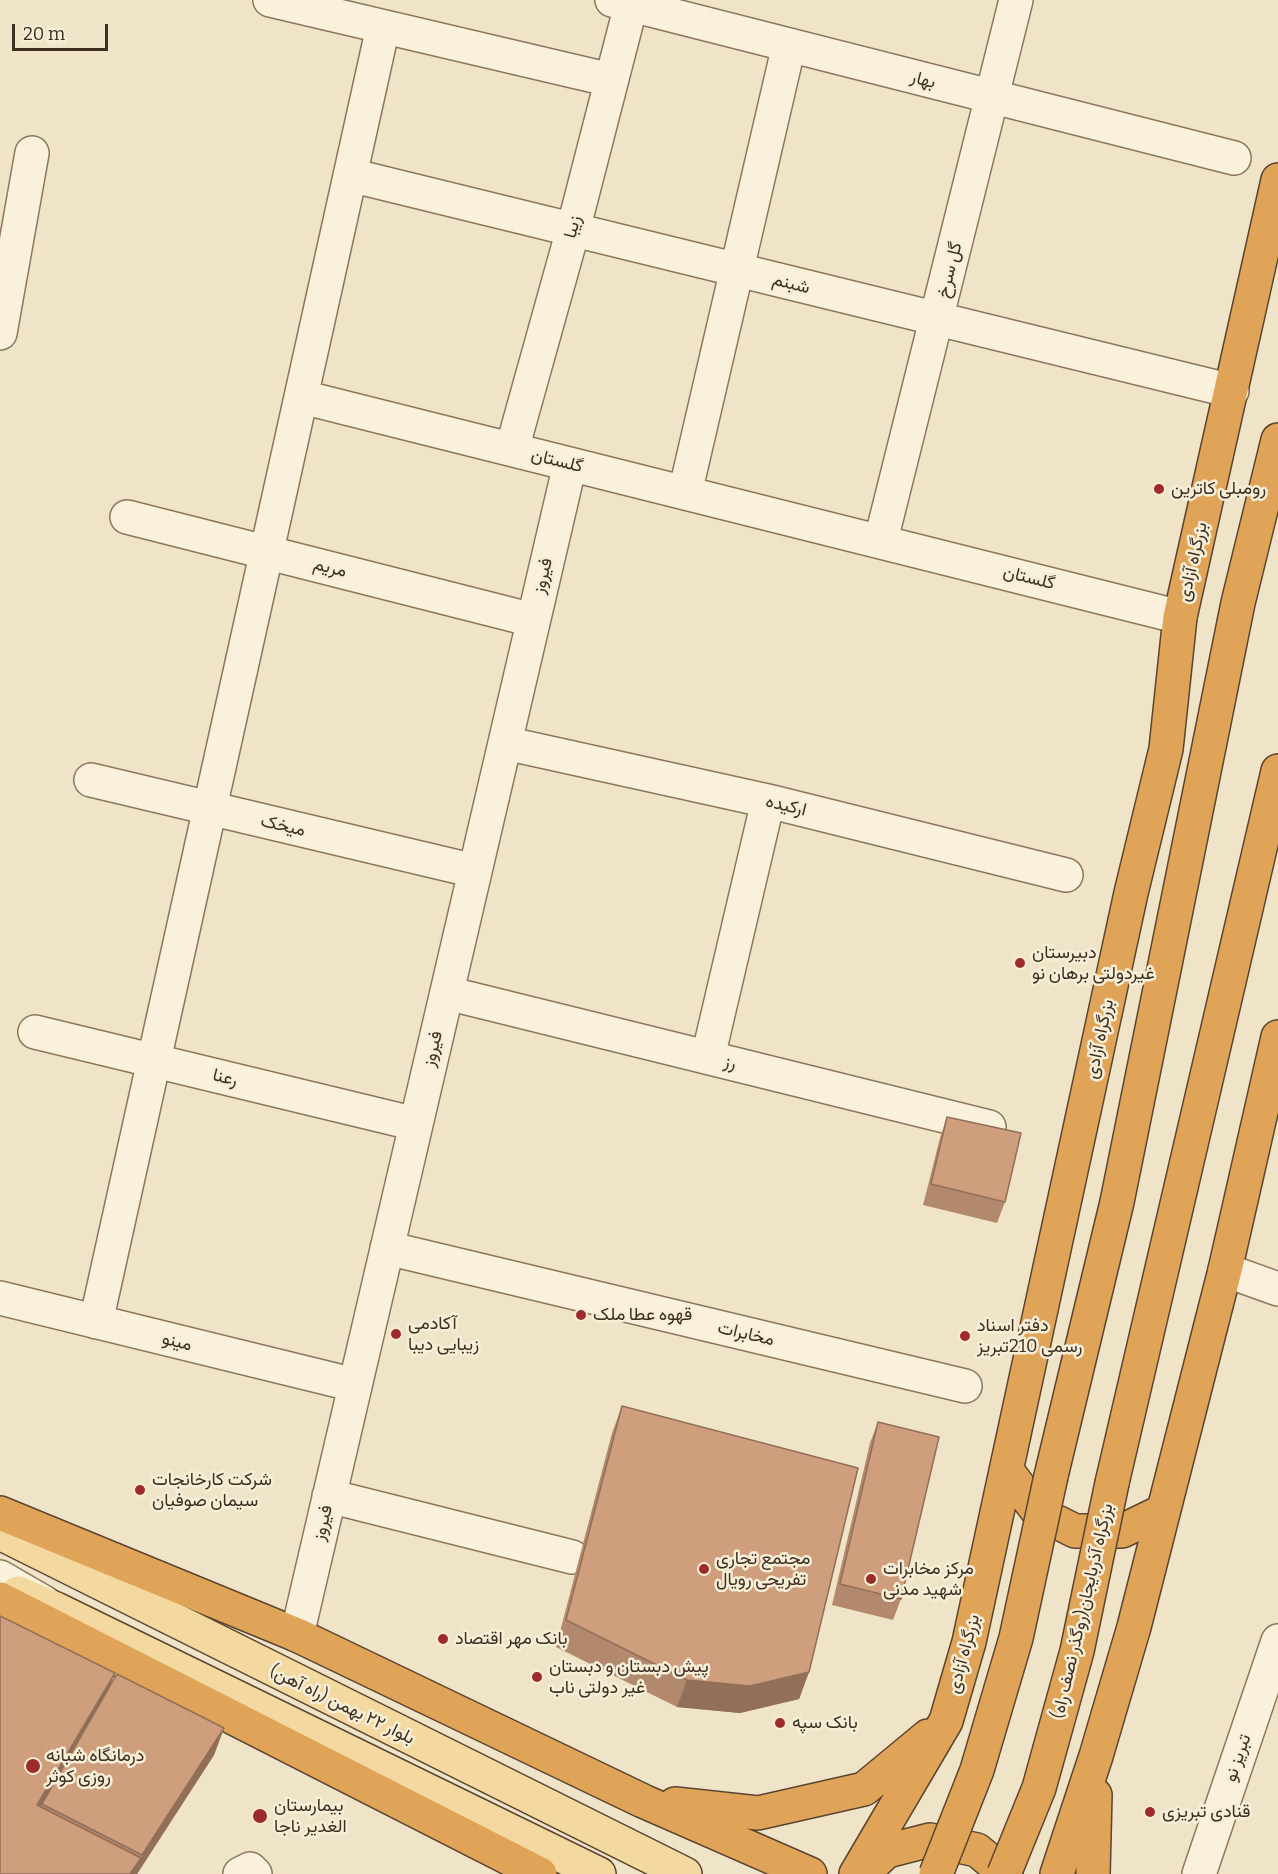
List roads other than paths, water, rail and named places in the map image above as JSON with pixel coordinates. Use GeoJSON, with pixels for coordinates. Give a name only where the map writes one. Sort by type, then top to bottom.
{"type":"FeatureCollection","features":[{"type":"Feature","properties":{"kind":"highway","name":"بزرگراه آزادی"},"geometry":{"type":"LineString","coordinates":[[856,1874],[945,1721],[969,1642],[1008,1472],[1129,904],[1166,749],[1180,617],[1278,180]]}},
{"type":"Feature","properties":{"kind":"highway"},"geometry":{"type":"LineString","coordinates":[[936,1874],[977,1770],[1016,1638],[1051,1476],[1117,1202],[1238,603],[1278,440]]}},
{"type":"Feature","properties":{"kind":"highway","name":"بزرگراه آذربایجان(روگذر نصف راه)"},"geometry":{"type":"LineString","coordinates":[[1005,1874],[1039,1788],[1077,1651],[1112,1482],[1278,771]]}},
{"type":"Feature","properties":{"kind":"highway"},"geometry":{"type":"LineString","coordinates":[[1058,1874],[1134,1627],[1161,1512],[1225,1270],[1278,1037]]}},
{"type":"Feature","properties":{"kind":"highway"},"geometry":{"type":"LineString","coordinates":[[1008,1472],[1039,1513],[1075,1531],[1122,1531],[1161,1512]]}},
{"type":"Feature","properties":{"kind":"highway"},"geometry":{"type":"LineString","coordinates":[[0,1513],[297,1635],[643,1801],[810,1874]]}},
{"type":"Feature","properties":{"kind":"highway"},"geometry":{"type":"LineString","coordinates":[[0,1599],[540,1874]]}},
{"type":"Feature","properties":{"kind":"highway"},"geometry":{"type":"LineString","coordinates":[[643,1801],[758,1813],[864,1789],[945,1721]]}},
{"type":"Feature","properties":{"kind":"highway"},"geometry":{"type":"LineString","coordinates":[[1093,1874],[1096,1756]]}},
{"type":"Feature","properties":{"kind":"highway"},"geometry":{"type":"LineString","coordinates":[[861,1874],[887,1851],[930,1840],[977,1850],[1005,1874]]}},
{"type":"Feature","properties":{"kind":"main road","name":"بلوار ۲۲ بهمن (راه آهن)"},"geometry":{"type":"LineString","coordinates":[[0,1533],[73,1572],[685,1874]]}},
{"type":"Feature","properties":{"kind":"main road"},"geometry":{"type":"LineString","coordinates":[[0,1586],[56,1609],[599,1874]]}},
{"type":"Feature","properties":{"kind":"street"},"geometry":{"type":"LineString","coordinates":[[270,0],[610,80]]}},
{"type":"Feature","properties":{"kind":"street","name":"گل سرخ"},"geometry":{"type":"LineString","coordinates":[[881,540],[1016,0]]}},
{"type":"Feature","properties":{"kind":"street","name":"بهار"},"geometry":{"type":"LineString","coordinates":[[621,2],[1234,158]]}},
{"type":"Feature","properties":{"kind":"street","name":"زیبا"},"geometry":{"type":"LineString","coordinates":[[512,449],[573,230],[610,80],[621,2]]}},
{"type":"Feature","properties":{"kind":"street"},"geometry":{"type":"LineString","coordinates":[[96,1322],[383,27]]}},
{"type":"Feature","properties":{"kind":"street"},"geometry":{"type":"LineString","coordinates":[[685,493],[789,45]]}},
{"type":"Feature","properties":{"kind":"street"},"geometry":{"type":"LineString","coordinates":[[0,333],[32,153]]}},
{"type":"Feature","properties":{"kind":"street","name":"شبنم"},"geometry":{"type":"LineString","coordinates":[[350,176],[1232,391]]}},
{"type":"Feature","properties":{"kind":"street","name":"گلستان"},"geometry":{"type":"LineString","coordinates":[[302,397],[881,540],[1180,617]]}},
{"type":"Feature","properties":{"kind":"street","name":"فیروز"},"geometry":{"type":"LineString","coordinates":[[297,1635],[570,464]]}},
{"type":"Feature","properties":{"kind":"street","name":"مریم"},"geometry":{"type":"LineString","coordinates":[[127,517],[533,620]]}},
{"type":"Feature","properties":{"kind":"street","name":"ارکیده"},"geometry":{"type":"LineString","coordinates":[[505,743],[768,801],[1066,874]]}},
{"type":"Feature","properties":{"kind":"street","name":"میخک"},"geometry":{"type":"LineString","coordinates":[[91,780],[475,871]]}},
{"type":"Feature","properties":{"kind":"street"},"geometry":{"type":"LineString","coordinates":[[708,1057],[768,801]]}},
{"type":"Feature","properties":{"kind":"street","name":"رز"},"geometry":{"type":"LineString","coordinates":[[447,993],[1013,1133]]}},
{"type":"Feature","properties":{"kind":"street","name":"رعنا"},"geometry":{"type":"LineString","coordinates":[[35,1032],[416,1124]]}},
{"type":"Feature","properties":{"kind":"street","name":"مخابرات"},"geometry":{"type":"LineString","coordinates":[[387,1248],[965,1386]]}},
{"type":"Feature","properties":{"kind":"street"},"geometry":{"type":"LineString","coordinates":[[1225,1270],[1278,1289]]}},
{"type":"Feature","properties":{"kind":"street","name":"مینو"},"geometry":{"type":"LineString","coordinates":[[0,1298],[355,1385]]}},
{"type":"Feature","properties":{"kind":"street"},"geometry":{"type":"LineString","coordinates":[[329,1496],[572,1557]]}},
{"type":"Feature","properties":{"kind":"street"},"geometry":{"type":"LineString","coordinates":[[0,1542],[73,1572]]}},
{"type":"Feature","properties":{"kind":"street"},"geometry":{"type":"LineString","coordinates":[[0,1577],[56,1609]]}},
{"type":"Feature","properties":{"kind":"street","name":"تبریز نو"},"geometry":{"type":"LineString","coordinates":[[1199,1874],[1275,1662]]}},
{"type":"Feature","properties":{"kind":"street"},"geometry":{"type":"LineString","coordinates":[[240,1874],[249,1869],[255,1874]]}},
{"type":"Feature","properties":{"kind":"place","name":"رومبلی کاترین"},"geometry":{"type":"Point","coordinates":[1159,489]}},
{"type":"Feature","properties":{"kind":"place","name":"دبیرستان غیردولتی برهان نو"},"geometry":{"type":"Point","coordinates":[1020,963]}},
{"type":"Feature","properties":{"kind":"place","name":"قهوه عطا ملک"},"geometry":{"type":"Point","coordinates":[581,1315]}},
{"type":"Feature","properties":{"kind":"place","name":"آکادمی زیبایی دیبا"},"geometry":{"type":"Point","coordinates":[396,1334]}},
{"type":"Feature","properties":{"kind":"place","name":"دفتر اسناد رسمی 210تبریز"},"geometry":{"type":"Point","coordinates":[965,1336]}},
{"type":"Feature","properties":{"kind":"place","name":"شرکت کارخانجات سیمان صوفیان"},"geometry":{"type":"Point","coordinates":[140,1490]}},
{"type":"Feature","properties":{"kind":"place","name":"مجتمع تجاری تفریحی رویال"},"geometry":{"type":"Point","coordinates":[704,1569]}},
{"type":"Feature","properties":{"kind":"place","name":"مرکز مخابرات شهید مدنی"},"geometry":{"type":"Point","coordinates":[871,1579]}},
{"type":"Feature","properties":{"kind":"place","name":"بانک مهر اقتصاد"},"geometry":{"type":"Point","coordinates":[443,1639]}},
{"type":"Feature","properties":{"kind":"place","name":"پیش دبستان و دبستان غیر دولتی ناب"},"geometry":{"type":"Point","coordinates":[537,1677]}},
{"type":"Feature","properties":{"kind":"place","name":"بانک سپه"},"geometry":{"type":"Point","coordinates":[780,1723]}},
{"type":"Feature","properties":{"kind":"place","name":"درمانگاه شبانه روزی کوثر"},"geometry":{"type":"Point","coordinates":[33,1766]}},
{"type":"Feature","properties":{"kind":"place","name":"قنادی تبریزی"},"geometry":{"type":"Point","coordinates":[1150,1812]}},
{"type":"Feature","properties":{"kind":"place","name":"بیمارستان الغدیر ناجا"},"geometry":{"type":"Point","coordinates":[260,1816]}}]}
